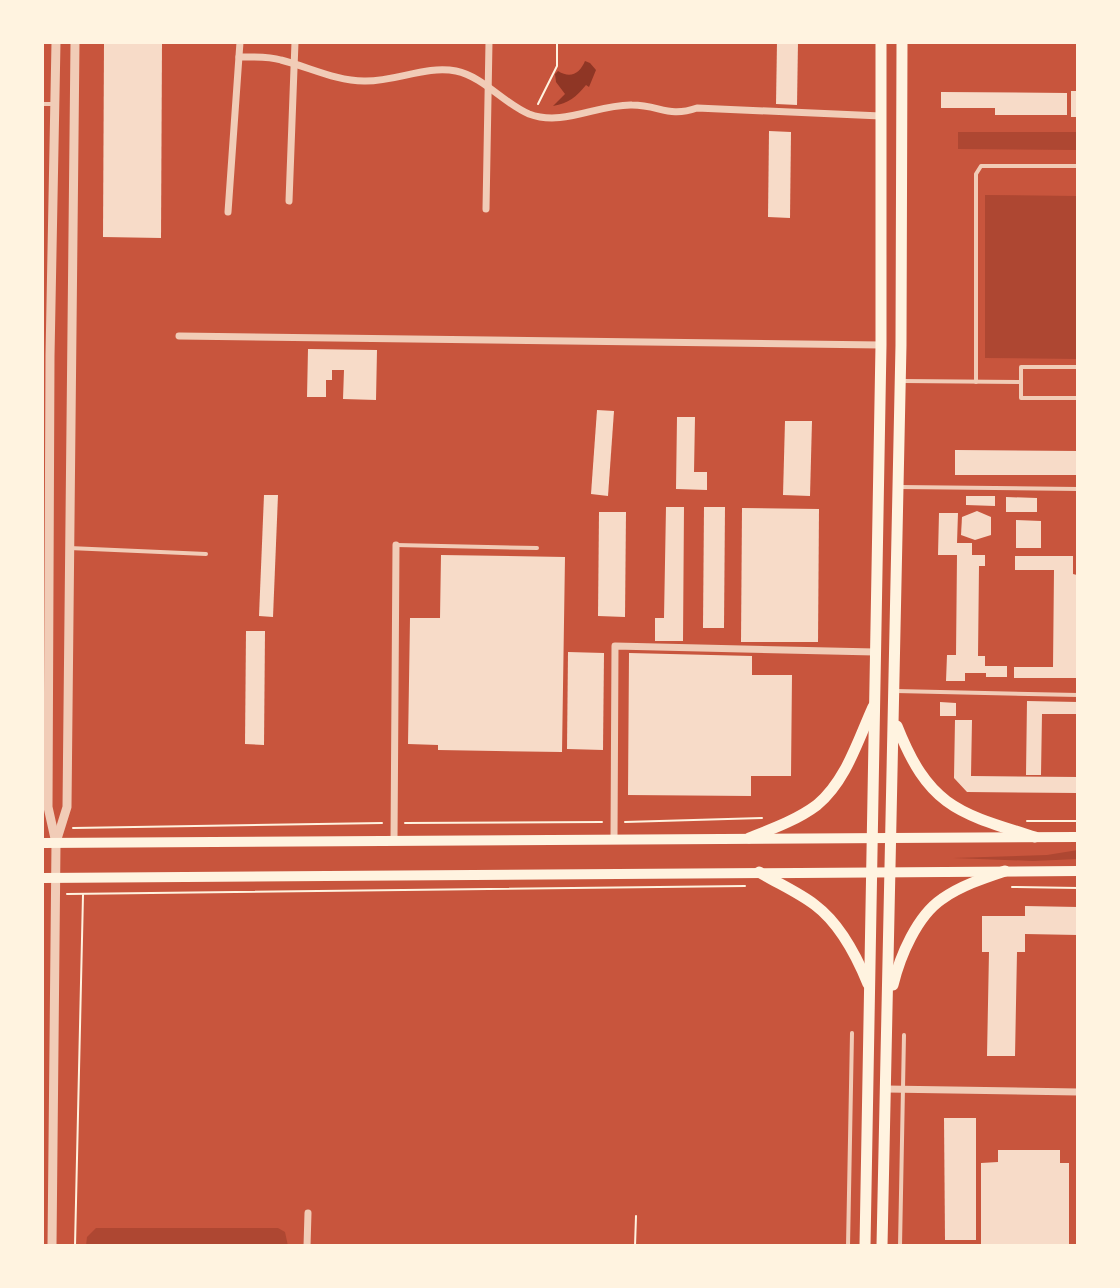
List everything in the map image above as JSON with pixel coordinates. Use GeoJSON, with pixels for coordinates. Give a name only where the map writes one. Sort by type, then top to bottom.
{"type":"FeatureCollection","features":[{"type":"Feature","properties":{"kind":"main road"},"geometry":{"type":"LineString","coordinates":[[865,1246],[881,345],[881,42]]}},
{"type":"Feature","properties":{"kind":"main road"},"geometry":{"type":"LineString","coordinates":[[882,1246],[901,381],[902,42]]}},
{"type":"Feature","properties":{"kind":"main road"},"geometry":{"type":"LineString","coordinates":[[749,838],[792,820],[817,804],[838,782],[875,703]]}},
{"type":"Feature","properties":{"kind":"main road"},"geometry":{"type":"LineString","coordinates":[[894,720],[926,782],[955,810],[977,820],[1035,837]]}},
{"type":"Feature","properties":{"kind":"main road"},"geometry":{"type":"LineString","coordinates":[[42,843],[1078,837]]}},
{"type":"Feature","properties":{"kind":"main road"},"geometry":{"type":"LineString","coordinates":[[888,1009],[900,956],[917,927],[940,899],[1005,871]]}},
{"type":"Feature","properties":{"kind":"main road"},"geometry":{"type":"LineString","coordinates":[[42,878],[1078,871]]}},
{"type":"Feature","properties":{"kind":"main road"},"geometry":{"type":"LineString","coordinates":[[759,872],[816,905],[830,920],[861,967],[870,988]]}},
{"type":"Feature","properties":{"kind":"street"},"geometry":{"type":"LineString","coordinates":[[56,42],[46,356],[48,807],[56,843]]}},
{"type":"Feature","properties":{"kind":"street"},"geometry":{"type":"LineString","coordinates":[[49,1241],[56,843],[67,807],[75,42]]}},
{"type":"Feature","properties":{"kind":"street"},"geometry":{"type":"LineString","coordinates":[[228,212],[240,42]]}},
{"type":"Feature","properties":{"kind":"street"},"geometry":{"type":"LineString","coordinates":[[289,201],[295,42]]}},
{"type":"Feature","properties":{"kind":"street"},"geometry":{"type":"LineString","coordinates":[[486,209],[489,42]]}},
{"type":"Feature","properties":{"kind":"street"},"geometry":{"type":"LineString","coordinates":[[239,57],[278,59],[361,82],[452,70],[467,74],[517,108],[534,115],[564,117],[627,105],[654,107],[677,114],[697,108],[881,116]]}},
{"type":"Feature","properties":{"kind":"street"},"geometry":{"type":"LineString","coordinates":[[179,336],[881,345]]}},
{"type":"Feature","properties":{"kind":"street"},"geometry":{"type":"LineString","coordinates":[[394,841],[396,545]]}},
{"type":"Feature","properties":{"kind":"street"},"geometry":{"type":"LineString","coordinates":[[614,839],[615,646],[875,652]]}},
{"type":"Feature","properties":{"kind":"street"},"geometry":{"type":"LineString","coordinates":[[886,1089],[1078,1092]]}},
{"type":"Feature","properties":{"kind":"street"},"geometry":{"type":"LineString","coordinates":[[307,1246],[308,1213]]}},
{"type":"Feature","properties":{"kind":"lane"},"geometry":{"type":"LineString","coordinates":[[42,104],[55,104]]}},
{"type":"Feature","properties":{"kind":"lane"},"geometry":{"type":"LineString","coordinates":[[976,382],[976,174],[981,166],[1078,166]]}},
{"type":"Feature","properties":{"kind":"lane"},"geometry":{"type":"LineString","coordinates":[[1078,367],[1021,367],[1021,398],[1078,398]]}},
{"type":"Feature","properties":{"kind":"lane"},"geometry":{"type":"LineString","coordinates":[[901,381],[1021,382]]}},
{"type":"Feature","properties":{"kind":"lane"},"geometry":{"type":"LineString","coordinates":[[899,487],[1078,489]]}},
{"type":"Feature","properties":{"kind":"lane"},"geometry":{"type":"LineString","coordinates":[[396,545],[537,548]]}},
{"type":"Feature","properties":{"kind":"lane"},"geometry":{"type":"LineString","coordinates":[[68,548],[206,554]]}},
{"type":"Feature","properties":{"kind":"lane"},"geometry":{"type":"LineString","coordinates":[[895,691],[1078,695]]}},
{"type":"Feature","properties":{"kind":"lane"},"geometry":{"type":"LineString","coordinates":[[848,1246],[852,1033]]}},
{"type":"Feature","properties":{"kind":"lane"},"geometry":{"type":"LineString","coordinates":[[900,1246],[904,1035]]}},
{"type":"Feature","properties":{"kind":"path"},"geometry":{"type":"LineString","coordinates":[[534,115],[557,66],[557,42]]}},
{"type":"Feature","properties":{"kind":"path"},"geometry":{"type":"LineString","coordinates":[[60,828],[744,821],[774,817]]}},
{"type":"Feature","properties":{"kind":"path"},"geometry":{"type":"LineString","coordinates":[[1018,821],[1078,821]]}},
{"type":"Feature","properties":{"kind":"path"},"geometry":{"type":"LineString","coordinates":[[75,1246],[83,894],[745,886]]}},
{"type":"Feature","properties":{"kind":"path"},"geometry":{"type":"LineString","coordinates":[[1012,887],[1078,888]]}},
{"type":"Feature","properties":{"kind":"path"},"geometry":{"type":"LineString","coordinates":[[635,1246],[636,1216]]}},
{"type":"Feature","properties":{"kind":"shaded area"},"geometry":{"type":"Polygon","coordinates":[[[585,61],[596,70],[589,87],[586,85],[572,99],[553,106],[565,94],[556,82],[555,74],[558,71],[574,74],[585,61]]]}},
{"type":"Feature","properties":{"kind":"shaded area"},"geometry":{"type":"Polygon","coordinates":[[[1077,127],[1078,150],[958,149],[958,132],[1076,132],[1077,127]]]}},
{"type":"Feature","properties":{"kind":"shaded area"},"geometry":{"type":"Polygon","coordinates":[[[985,195],[1078,196],[1078,359],[985,358],[985,195]]]}},
{"type":"Feature","properties":{"kind":"shaded area"},"geometry":{"type":"Polygon","coordinates":[[[1078,850],[1078,859],[953,858],[1047,855],[1078,850]]]}},
{"type":"Feature","properties":{"kind":"shaded area"},"geometry":{"type":"Polygon","coordinates":[[[96,1228],[278,1228],[285,1232],[288,1246],[86,1246],[87,1237],[96,1228]]]}},
{"type":"Feature","properties":{"kind":"building"},"geometry":{"type":"Polygon","coordinates":[[[104,42],[162,42],[161,238],[103,237],[104,42]]]}},
{"type":"Feature","properties":{"kind":"building"},"geometry":{"type":"Polygon","coordinates":[[[777,42],[798,42],[797,105],[776,104],[777,42]]]}},
{"type":"Feature","properties":{"kind":"building"},"geometry":{"type":"Polygon","coordinates":[[[1071,91],[1078,91],[1078,117],[1071,117],[1071,91]]]}},
{"type":"Feature","properties":{"kind":"building"},"geometry":{"type":"Polygon","coordinates":[[[941,92],[1067,93],[1067,115],[995,115],[995,108],[941,108],[941,92]]]}},
{"type":"Feature","properties":{"kind":"building"},"geometry":{"type":"Polygon","coordinates":[[[769,131],[791,132],[790,218],[768,217],[769,131]]]}},
{"type":"Feature","properties":{"kind":"building"},"geometry":{"type":"Polygon","coordinates":[[[308,349],[377,350],[376,400],[343,399],[344,370],[332,370],[332,380],[326,380],[326,397],[307,397],[308,349]]]}},
{"type":"Feature","properties":{"kind":"building"},"geometry":{"type":"Polygon","coordinates":[[[597,410],[614,411],[608,496],[591,494],[597,410]]]}},
{"type":"Feature","properties":{"kind":"building"},"geometry":{"type":"Polygon","coordinates":[[[677,417],[695,417],[694,472],[707,472],[707,490],[676,489],[677,417]]]}},
{"type":"Feature","properties":{"kind":"building"},"geometry":{"type":"Polygon","coordinates":[[[785,421],[812,421],[810,496],[783,495],[785,421]]]}},
{"type":"Feature","properties":{"kind":"building"},"geometry":{"type":"Polygon","coordinates":[[[955,450],[1078,451],[1078,475],[955,475],[955,450]]]}},
{"type":"Feature","properties":{"kind":"building"},"geometry":{"type":"Polygon","coordinates":[[[264,495],[278,495],[273,617],[259,616],[264,495]]]}},
{"type":"Feature","properties":{"kind":"building"},"geometry":{"type":"Polygon","coordinates":[[[966,496],[995,496],[995,506],[966,505],[966,496]]]}},
{"type":"Feature","properties":{"kind":"building"},"geometry":{"type":"Polygon","coordinates":[[[1006,497],[1037,498],[1037,512],[1006,512],[1006,497]]]}},
{"type":"Feature","properties":{"kind":"building"},"geometry":{"type":"Polygon","coordinates":[[[666,507],[684,507],[683,641],[655,641],[655,618],[664,618],[666,507]]]}},
{"type":"Feature","properties":{"kind":"building"},"geometry":{"type":"Polygon","coordinates":[[[704,507],[725,507],[724,628],[703,628],[704,507]]]}},
{"type":"Feature","properties":{"kind":"building"},"geometry":{"type":"Polygon","coordinates":[[[742,508],[819,509],[818,642],[741,642],[742,508]]]}},
{"type":"Feature","properties":{"kind":"building"},"geometry":{"type":"Polygon","coordinates":[[[977,511],[991,517],[991,535],[975,540],[961,535],[962,517],[977,511]]]}},
{"type":"Feature","properties":{"kind":"building"},"geometry":{"type":"Polygon","coordinates":[[[599,512],[626,512],[625,617],[598,616],[599,512]]]}},
{"type":"Feature","properties":{"kind":"building"},"geometry":{"type":"Polygon","coordinates":[[[939,513],[958,513],[957,543],[972,543],[972,555],[985,555],[985,566],[979,566],[978,656],[985,656],[985,666],[1007,666],[1007,677],[965,673],[965,681],[946,681],[947,655],[956,655],[957,555],[938,555],[939,513]]]}},
{"type":"Feature","properties":{"kind":"building"},"geometry":{"type":"Polygon","coordinates":[[[1016,520],[1041,521],[1041,548],[1016,548],[1016,520]]]}},
{"type":"Feature","properties":{"kind":"building"},"geometry":{"type":"Polygon","coordinates":[[[441,555],[565,557],[562,752],[438,750],[438,745],[408,744],[410,618],[440,618],[441,555]]]}},
{"type":"Feature","properties":{"kind":"building"},"geometry":{"type":"Polygon","coordinates":[[[1015,556],[1073,556],[1073,574],[1077,575],[1076,678],[1014,678],[1014,667],[1053,667],[1054,570],[1015,570],[1015,556]]]}},
{"type":"Feature","properties":{"kind":"building"},"geometry":{"type":"Polygon","coordinates":[[[246,631],[265,631],[264,745],[245,744],[246,631]]]}},
{"type":"Feature","properties":{"kind":"building"},"geometry":{"type":"Polygon","coordinates":[[[568,652],[604,653],[603,750],[567,749],[568,652]]]}},
{"type":"Feature","properties":{"kind":"building"},"geometry":{"type":"Polygon","coordinates":[[[629,653],[752,656],[752,675],[792,675],[791,776],[751,776],[751,796],[628,795],[629,653]]]}},
{"type":"Feature","properties":{"kind":"building"},"geometry":{"type":"Polygon","coordinates":[[[1027,701],[1078,702],[1078,714],[1042,714],[1041,775],[1026,775],[1027,701]]]}},
{"type":"Feature","properties":{"kind":"building"},"geometry":{"type":"Polygon","coordinates":[[[940,702],[956,703],[956,716],[940,716],[940,702]]]}},
{"type":"Feature","properties":{"kind":"building"},"geometry":{"type":"Polygon","coordinates":[[[955,720],[972,720],[971,776],[1078,777],[1078,793],[967,792],[954,778],[955,720]]]}},
{"type":"Feature","properties":{"kind":"building"},"geometry":{"type":"Polygon","coordinates":[[[1025,906],[1078,907],[1078,935],[1025,934],[1025,952],[1017,952],[1015,1056],[987,1056],[989,952],[982,952],[982,916],[1025,916],[1025,906]]]}},
{"type":"Feature","properties":{"kind":"building"},"geometry":{"type":"Polygon","coordinates":[[[944,1118],[976,1118],[976,1240],[945,1240],[944,1118]]]}},
{"type":"Feature","properties":{"kind":"building"},"geometry":{"type":"Polygon","coordinates":[[[998,1150],[1060,1150],[1060,1163],[1069,1163],[1069,1246],[981,1246],[981,1163],[998,1162],[998,1150]]]}}]}
